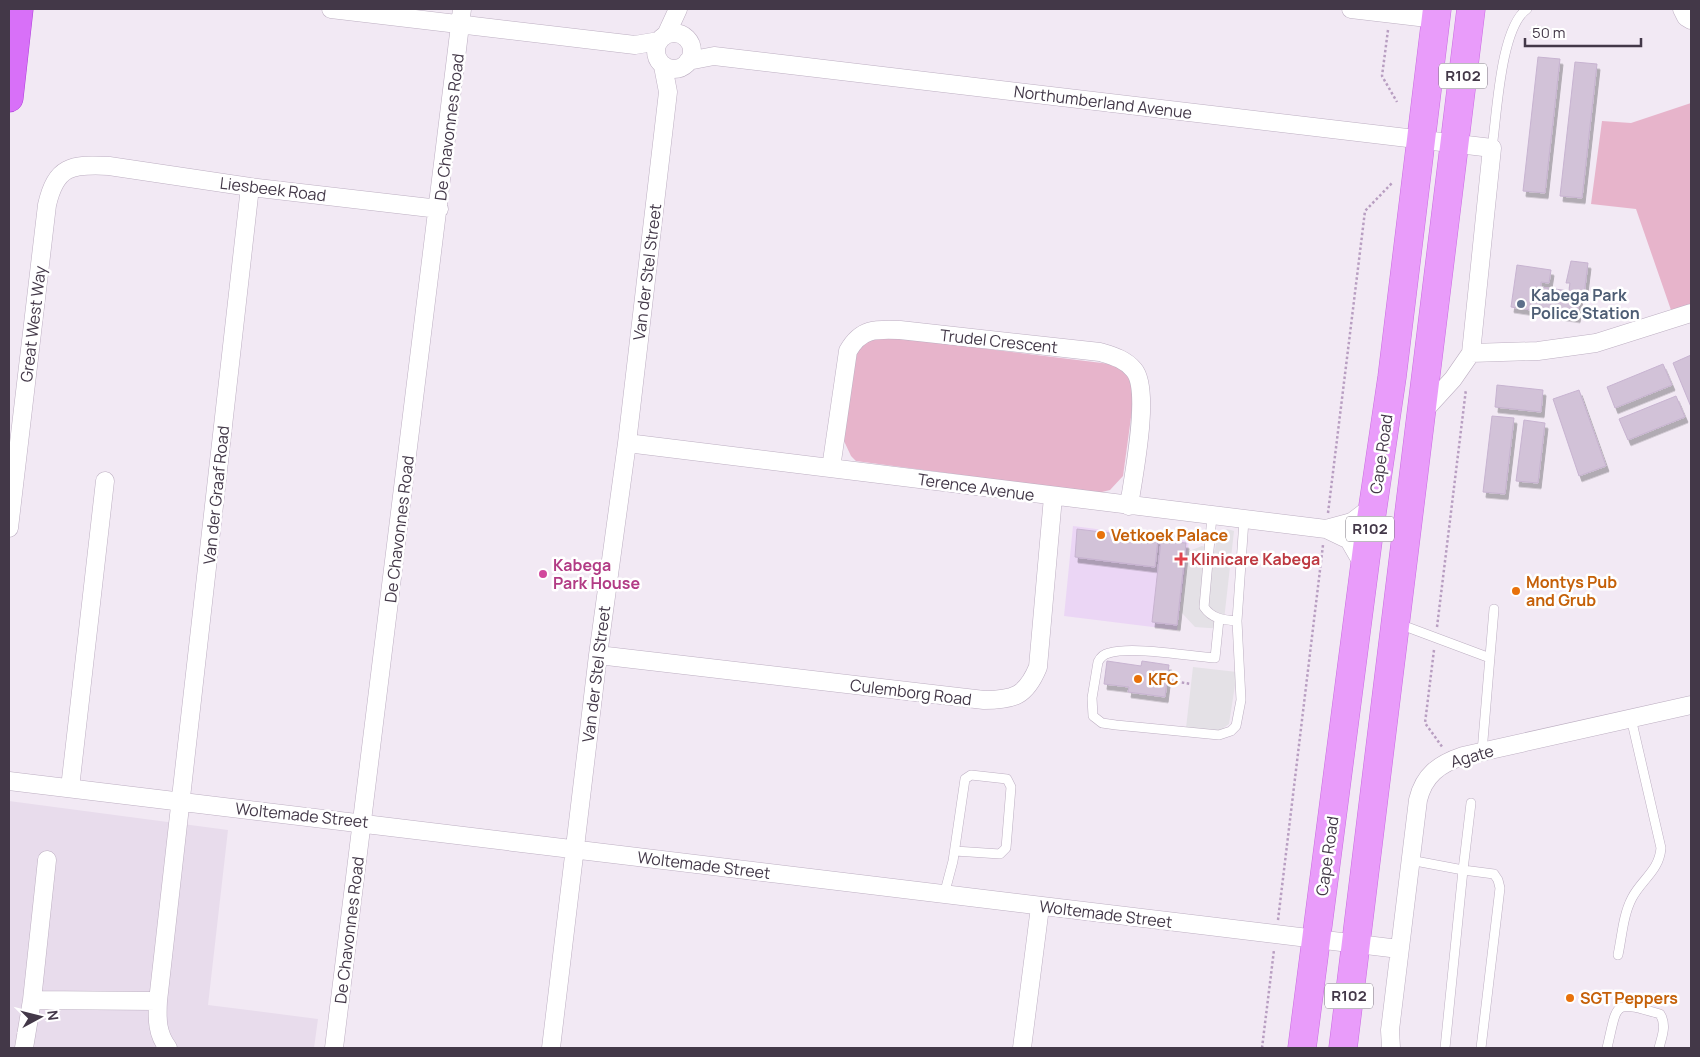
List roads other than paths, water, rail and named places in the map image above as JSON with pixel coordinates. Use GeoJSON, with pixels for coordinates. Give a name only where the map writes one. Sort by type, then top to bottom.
{"type":"FeatureCollection","features":[{"type":"Feature","properties":{"kind":"highway"},"geometry":{"type":"LineString","coordinates":[[9,98],[19,9]]}},
{"type":"Feature","properties":{"kind":"main road","name":"R102"},"geometry":{"type":"LineString","coordinates":[[1343,1048],[1471,9]]}},
{"type":"Feature","properties":{"kind":"main road","name":"Cape Road"},"geometry":{"type":"LineString","coordinates":[[1302,1048],[1315,938],[1393,368],[1436,14]]}},
{"type":"Feature","properties":{"kind":"street"},"geometry":{"type":"LineString","coordinates":[[331,9],[462,17],[661,49],[678,34],[686,52]]}},
{"type":"Feature","properties":{"kind":"street"},"geometry":{"type":"LineString","coordinates":[[678,9],[661,49],[669,68],[686,52]]}},
{"type":"Feature","properties":{"kind":"street"},"geometry":{"type":"LineString","coordinates":[[678,9],[686,52]]}},
{"type":"Feature","properties":{"kind":"street"},"geometry":{"type":"LineString","coordinates":[[1351,9],[1436,14]]}},
{"type":"Feature","properties":{"kind":"street"},"geometry":{"type":"LineString","coordinates":[[1682,9],[1686,17],[1691,20]]}},
{"type":"Feature","properties":{"kind":"street","name":"De Chavonnes Road"},"geometry":{"type":"LineString","coordinates":[[334,1048],[462,17]]}},
{"type":"Feature","properties":{"kind":"street","name":"Van der Stel Street"},"geometry":{"type":"LineString","coordinates":[[551,1048],[598,655],[627,443],[668,92],[661,49]]}},
{"type":"Feature","properties":{"kind":"street","name":"Northumberland Avenue"},"geometry":{"type":"LineString","coordinates":[[686,52],[1492,148]]}},
{"type":"Feature","properties":{"kind":"street","name":"Van der Stel Street"},"geometry":{"type":"LineString","coordinates":[[668,92],[686,52]]}},
{"type":"Feature","properties":{"kind":"street"},"geometry":{"type":"LineString","coordinates":[[1421,414],[1453,380],[1471,353],[1492,148]]}},
{"type":"Feature","properties":{"kind":"street","name":"Liesbeek Road"},"geometry":{"type":"LineString","coordinates":[[109,166],[250,187],[439,209]]}},
{"type":"Feature","properties":{"kind":"street","name":"Great West Way"},"geometry":{"type":"LineString","coordinates":[[9,528],[47,205],[51,188],[57,177],[74,167],[109,166]]}},
{"type":"Feature","properties":{"kind":"street","name":"Van der Graaf Road"},"geometry":{"type":"LineString","coordinates":[[168,1048],[156,1020],[250,187]]}},
{"type":"Feature","properties":{"kind":"street"},"geometry":{"type":"LineString","coordinates":[[1471,353],[1538,351],[1596,343],[1691,313]]}},
{"type":"Feature","properties":{"kind":"street","name":"Trudel Crescent"},"geometry":{"type":"LineString","coordinates":[[831,468],[848,351],[855,338],[863,334],[880,330],[900,330],[1100,352],[1121,359],[1134,370],[1140,379],[1142,407],[1129,506]]}},
{"type":"Feature","properties":{"kind":"street","name":"Terence Avenue"},"geometry":{"type":"LineString","coordinates":[[627,443],[1052,497],[1326,529],[1349,540],[1366,569]]}},
{"type":"Feature","properties":{"kind":"street"},"geometry":{"type":"LineString","coordinates":[[70,788],[105,481]]}},
{"type":"Feature","properties":{"kind":"street","name":"Culemborg Road"},"geometry":{"type":"LineString","coordinates":[[598,655],[984,700],[1004,700],[1021,694],[1031,685],[1038,667],[1052,497]]}},
{"type":"Feature","properties":{"kind":"street","name":"Terence Avenue"},"geometry":{"type":"LineString","coordinates":[[1326,529],[1352,522],[1373,506]]}},
{"type":"Feature","properties":{"kind":"street","name":"Agate"},"geometry":{"type":"LineString","coordinates":[[1391,1048],[1390,1030],[1410,860],[1421,787],[1431,773],[1452,760],[1482,752],[1691,705]]}},
{"type":"Feature","properties":{"kind":"street","name":"Woltemade Street"},"geometry":{"type":"LineString","coordinates":[[9,781],[362,822],[1040,907],[1399,949]]}},
{"type":"Feature","properties":{"kind":"street"},"geometry":{"type":"LineString","coordinates":[[24,1048],[32,1000],[47,860]]}},
{"type":"Feature","properties":{"kind":"street"},"geometry":{"type":"LineString","coordinates":[[1022,1048],[1040,907]]}},
{"type":"Feature","properties":{"kind":"street"},"geometry":{"type":"LineString","coordinates":[[32,1000],[158,1001]]}},
{"type":"Feature","properties":{"kind":"lane"},"geometry":{"type":"LineString","coordinates":[[1492,148],[1504,60],[1512,28],[1520,14],[1527,9]]}},
{"type":"Feature","properties":{"kind":"lane"},"geometry":{"type":"LineString","coordinates":[[1212,516],[1203,600],[1206,611],[1219,619],[1237,621]]}},
{"type":"Feature","properties":{"kind":"lane"},"geometry":{"type":"LineString","coordinates":[[1219,619],[1215,658],[1132,651],[1110,652],[1104,655],[1098,662],[1092,698],[1093,716],[1102,723],[1125,726],[1212,735],[1231,731],[1238,720],[1241,700],[1237,621],[1244,520]]}},
{"type":"Feature","properties":{"kind":"lane"},"geometry":{"type":"LineString","coordinates":[[1482,752],[1494,608]]}},
{"type":"Feature","properties":{"kind":"lane"},"geometry":{"type":"LineString","coordinates":[[1396,623],[1490,658]]}},
{"type":"Feature","properties":{"kind":"lane"},"geometry":{"type":"LineString","coordinates":[[1618,955],[1626,914],[1631,900],[1660,860],[1661,848],[1631,718]]}},
{"type":"Feature","properties":{"kind":"lane"},"geometry":{"type":"LineString","coordinates":[[944,895],[955,851],[967,776],[1008,779],[1010,787],[1006,848],[1004,852],[1000,854],[955,851]]}},
{"type":"Feature","properties":{"kind":"lane"},"geometry":{"type":"LineString","coordinates":[[1445,1048],[1471,803]]}},
{"type":"Feature","properties":{"kind":"lane"},"geometry":{"type":"LineString","coordinates":[[1410,860],[1494,874],[1500,888],[1481,1048]]}},
{"type":"Feature","properties":{"kind":"lane"},"geometry":{"type":"LineString","coordinates":[[1608,1048],[1616,1012],[1621,1006],[1629,1005],[1660,1014],[1664,1020],[1664,1030],[1659,1048]]}},
{"type":"Feature","properties":{"kind":"place","name":"Kabega Park Police Station"},"geometry":{"type":"Point","coordinates":[1521,304]}},
{"type":"Feature","properties":{"kind":"place","name":"Vetkoek Palace"},"geometry":{"type":"Point","coordinates":[1101,535]}},
{"type":"Feature","properties":{"kind":"place","name":"Klinicare Kabega"},"geometry":{"type":"Point","coordinates":[1181,559]}},
{"type":"Feature","properties":{"kind":"place","name":"Kabega Park House"},"geometry":{"type":"Point","coordinates":[543,574]}},
{"type":"Feature","properties":{"kind":"place","name":"Montys Pub and Grub"},"geometry":{"type":"Point","coordinates":[1516,591]}},
{"type":"Feature","properties":{"kind":"place","name":"KFC"},"geometry":{"type":"Point","coordinates":[1138,679]}},
{"type":"Feature","properties":{"kind":"place","name":"SGT Peppers"},"geometry":{"type":"Point","coordinates":[1570,998]}}]}
